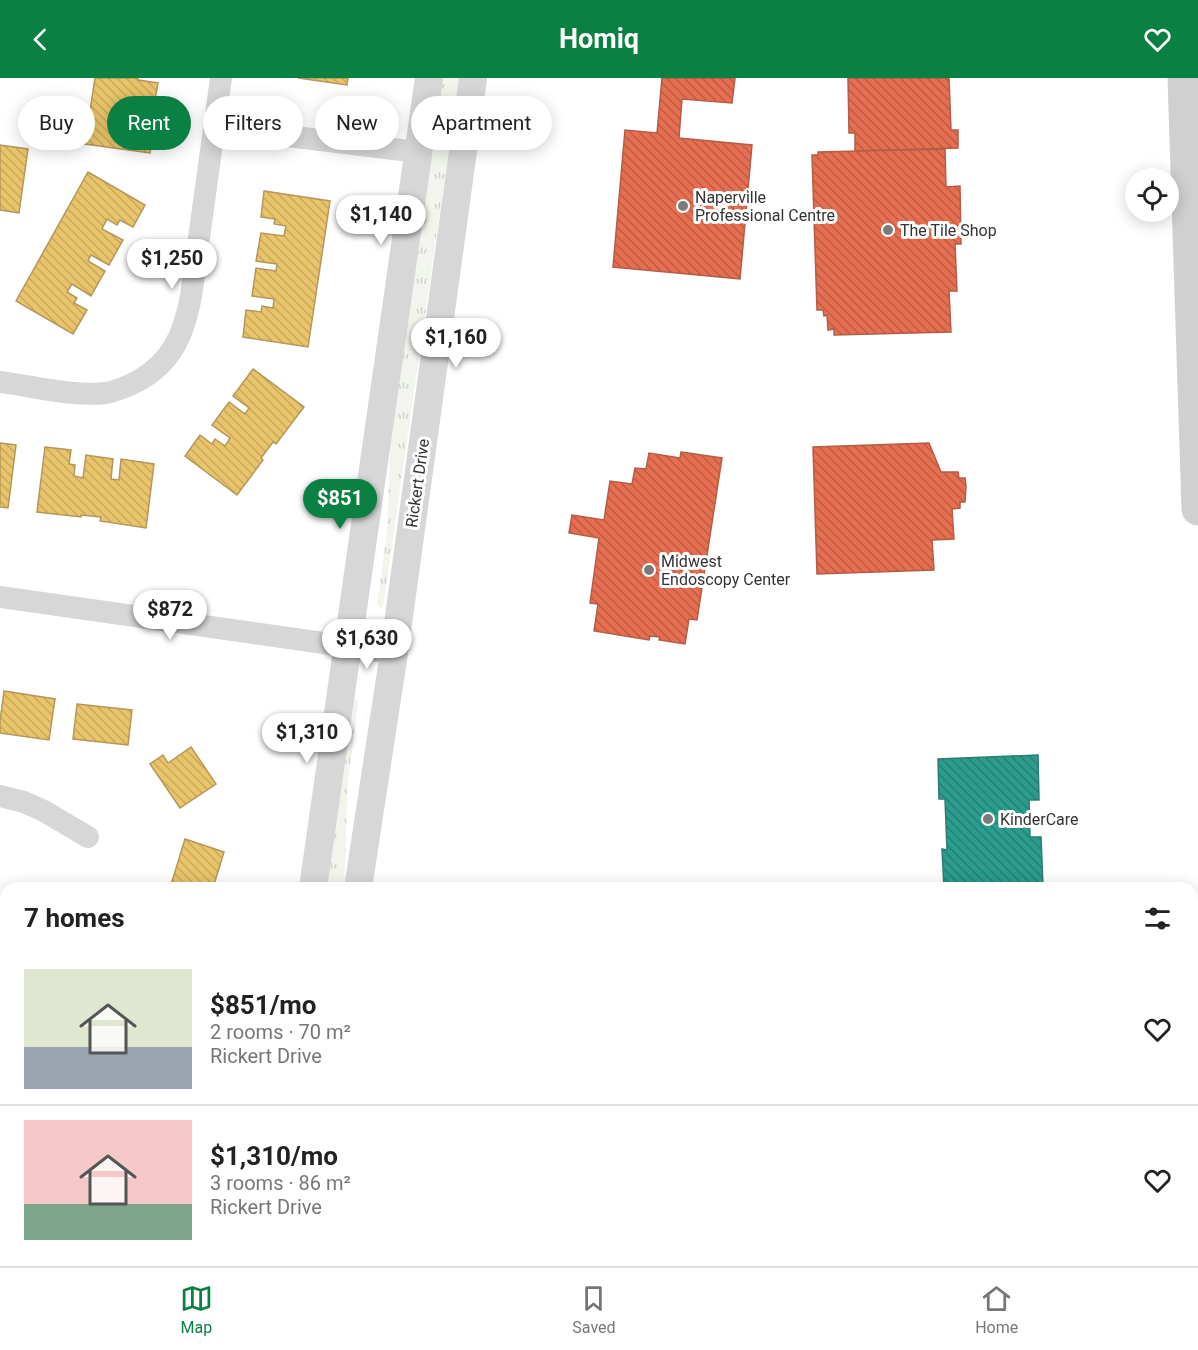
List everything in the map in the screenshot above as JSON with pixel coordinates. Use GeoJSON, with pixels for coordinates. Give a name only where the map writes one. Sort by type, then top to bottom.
{"type":"FeatureCollection","features":[{"type":"Feature","properties":{"kind":"main road"},"geometry":{"type":"LineString","coordinates":[[1184,78],[1198,509]]}},
{"type":"Feature","properties":{"kind":"street"},"geometry":{"type":"LineString","coordinates":[[218,96],[221,78]]}},
{"type":"Feature","properties":{"kind":"street"},"geometry":{"type":"LineString","coordinates":[[314,882],[429,78]]}},
{"type":"Feature","properties":{"kind":"street","name":"Rickert Drive"},"geometry":{"type":"LineString","coordinates":[[359,882],[394,653],[473,78]]}},
{"type":"Feature","properties":{"kind":"street"},"geometry":{"type":"LineString","coordinates":[[303,138],[418,152]]}},
{"type":"Feature","properties":{"kind":"street"},"geometry":{"type":"LineString","coordinates":[[0,382],[71,392],[105,393],[139,380],[166,359],[182,333],[187,318],[211,150]]}},
{"type":"Feature","properties":{"kind":"street"},"geometry":{"type":"LineString","coordinates":[[0,597],[394,653]]}},
{"type":"Feature","properties":{"kind":"street"},"geometry":{"type":"LineString","coordinates":[[0,796],[24,802],[44,811],[88,837]]}},
{"type":"Feature","properties":{"kind":"green space"},"geometry":{"type":"Polygon","coordinates":[[[440,78],[459,78],[456,96],[437,96],[440,78]]]}},
{"type":"Feature","properties":{"kind":"green space"},"geometry":{"type":"Polygon","coordinates":[[[430,150],[449,150],[381,608],[377,604],[387,533],[392,411],[430,150]]]}},
{"type":"Feature","properties":{"kind":"green space"},"geometry":{"type":"Polygon","coordinates":[[[354,700],[357,700],[348,781],[344,882],[326,882],[354,700]]]}},
{"type":"Feature","properties":{"kind":"building: Homes"},"geometry":{"type":"Polygon","coordinates":[[[95,78],[138,78],[138,80],[158,83],[156,96],[107,96],[107,147],[95,145],[95,96],[92,96],[95,78]]]}},
{"type":"Feature","properties":{"kind":"building: Homes"},"geometry":{"type":"Polygon","coordinates":[[[298,78],[348,78],[347,85],[298,78]]]}},
{"type":"Feature","properties":{"kind":"building: Homes"},"geometry":{"type":"Polygon","coordinates":[[[0,145],[28,150],[19,213],[0,210],[0,145]]]}},
{"type":"Feature","properties":{"kind":"building: Homes"},"geometry":{"type":"Polygon","coordinates":[[[128,150],[150,150],[150,153],[128,150]]]}},
{"type":"Feature","properties":{"kind":"building: Homes"},"geometry":{"type":"Polygon","coordinates":[[[88,172],[145,205],[133,227],[120,220],[117,225],[107,219],[102,229],[123,240],[109,265],[91,255],[88,261],[105,271],[91,296],[72,284],[67,292],[77,298],[74,303],[87,310],[73,334],[16,301],[88,172]]]}},
{"type":"Feature","properties":{"kind":"building: Homes"},"geometry":{"type":"Polygon","coordinates":[[[264,191],[330,201],[308,347],[243,337],[246,310],[261,312],[262,306],[273,308],[274,299],[252,296],[256,268],[276,271],[277,264],[256,261],[261,233],[284,236],[286,226],[274,224],[275,219],[261,217],[264,191]]]}},
{"type":"Feature","properties":{"kind":"building: Homes"},"geometry":{"type":"Polygon","coordinates":[[[253,369],[304,407],[276,444],[273,442],[261,458],[263,460],[237,495],[185,456],[200,435],[212,444],[215,439],[225,446],[230,438],[212,425],[229,402],[245,414],[249,408],[233,396],[253,369]]]}},
{"type":"Feature","properties":{"kind":"building: Homes"},"geometry":{"type":"Polygon","coordinates":[[[0,443],[16,445],[8,508],[0,507],[0,443]]]}},
{"type":"Feature","properties":{"kind":"building: Homes"},"geometry":{"type":"Polygon","coordinates":[[[45,447],[71,450],[69,464],[75,465],[74,476],[83,478],[86,455],[113,459],[111,479],[119,480],[121,459],[154,464],[146,528],[100,521],[101,517],[37,512],[45,447]]]}},
{"type":"Feature","properties":{"kind":"building: Homes"},"geometry":{"type":"Polygon","coordinates":[[[4,691],[55,699],[49,740],[0,733],[4,691]]]}},
{"type":"Feature","properties":{"kind":"building: Homes"},"geometry":{"type":"Polygon","coordinates":[[[77,704],[132,710],[128,745],[73,739],[77,704]]]}},
{"type":"Feature","properties":{"kind":"building: Homes"},"geometry":{"type":"Polygon","coordinates":[[[191,747],[216,784],[180,808],[150,764],[163,755],[168,763],[191,747]]]}},
{"type":"Feature","properties":{"kind":"building: Homes"},"geometry":{"type":"Polygon","coordinates":[[[185,839],[224,852],[215,882],[172,882],[185,839]]]}},
{"type":"Feature","properties":{"kind":"building: Shops","name":"Naperville Professional Centre"},"geometry":{"type":"Polygon","coordinates":[[[662,78],[735,78],[732,103],[682,99],[679,138],[752,145],[740,279],[613,267],[625,130],[657,133],[662,78]]]}},
{"type":"Feature","properties":{"kind":"building: Shops"},"geometry":{"type":"Polygon","coordinates":[[[848,78],[949,78],[951,130],[958,130],[958,148],[855,151],[855,133],[849,133],[848,78]]]}},
{"type":"Feature","properties":{"kind":"building: Shops","name":"The Tile Shop"},"geometry":{"type":"Polygon","coordinates":[[[945,149],[946,187],[960,186],[961,244],[955,244],[957,291],[949,291],[951,332],[834,335],[834,329],[828,330],[827,315],[824,316],[823,310],[817,310],[812,155],[818,155],[818,152],[945,149]]]}},
{"type":"Feature","properties":{"kind":"building: Shops"},"geometry":{"type":"Polygon","coordinates":[[[929,443],[941,472],[958,472],[959,478],[965,478],[966,486],[965,502],[960,502],[960,508],[952,509],[954,539],[932,540],[934,570],[817,574],[813,447],[929,443]]]}},
{"type":"Feature","properties":{"kind":"building: Shops","name":"Midwest Endoscopy Center"},"geometry":{"type":"Polygon","coordinates":[[[681,452],[722,458],[697,620],[689,619],[685,644],[659,640],[660,637],[650,636],[649,640],[594,631],[598,604],[590,603],[599,538],[569,533],[572,515],[604,520],[610,481],[632,484],[635,468],[646,469],[649,453],[680,458],[681,452]]]}},
{"type":"Feature","properties":{"kind":"building: Schools","name":"KinderCare"},"geometry":{"type":"Polygon","coordinates":[[[1038,755],[1039,800],[1029,800],[1030,837],[1041,837],[1043,882],[944,882],[942,849],[947,850],[945,799],[939,799],[938,759],[1038,755]]]}},
{"type":"Feature","properties":{"kind":"place","name":"Naperville Professional Centre"},"geometry":{"type":"Point","coordinates":[683,206]}},
{"type":"Feature","properties":{"kind":"place","name":"The Tile Shop"},"geometry":{"type":"Point","coordinates":[888,230]}},
{"type":"Feature","properties":{"kind":"place","name":"Midwest Endoscopy Center"},"geometry":{"type":"Point","coordinates":[649,570]}},
{"type":"Feature","properties":{"kind":"place","name":"KinderCare"},"geometry":{"type":"Point","coordinates":[988,819]}}]}
